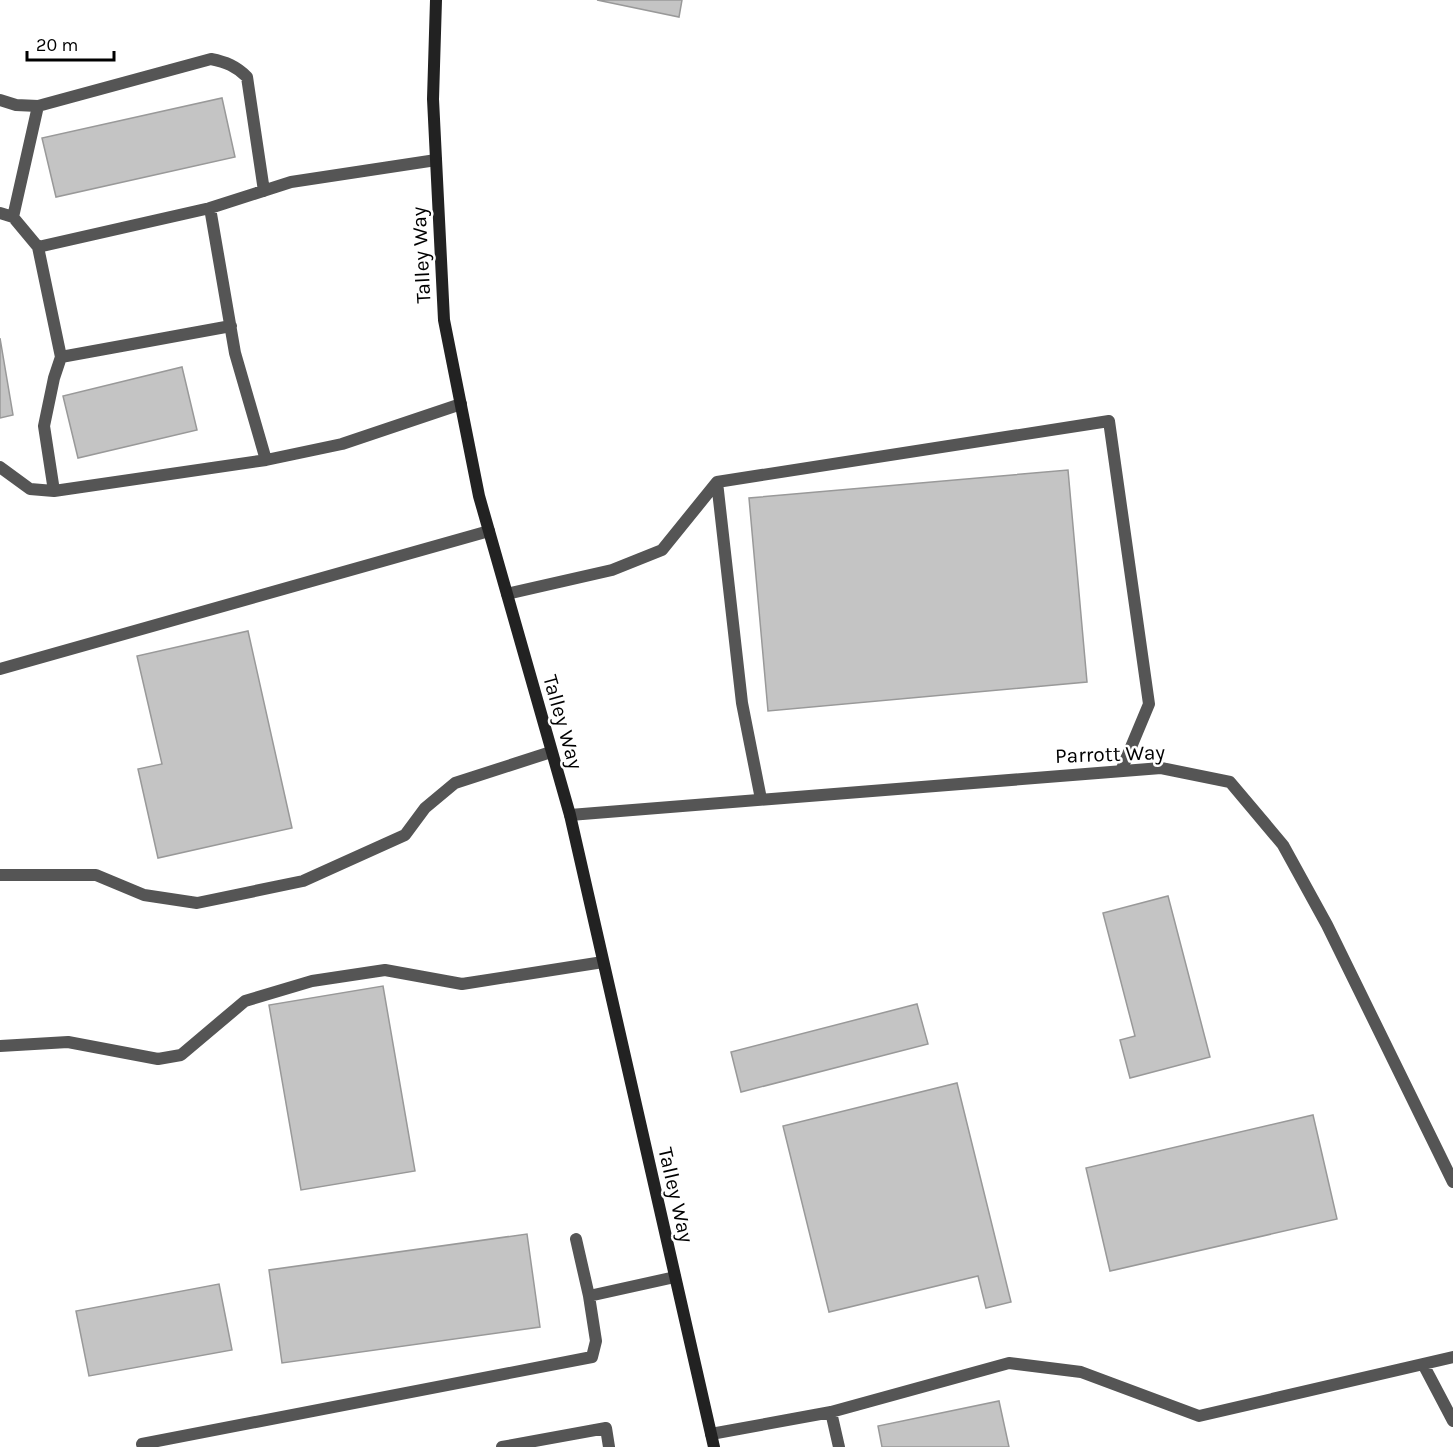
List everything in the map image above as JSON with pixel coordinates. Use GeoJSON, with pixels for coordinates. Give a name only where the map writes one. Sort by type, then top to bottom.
{"type":"FeatureCollection","features":[{"type":"Feature","properties":{"kind":"main road","name":"Talley Way"},"geometry":{"type":"LineString","coordinates":[[436,0],[433,99],[444,320],[460,404],[479,496],[570,815],[714,1447]]}},
{"type":"Feature","properties":{"kind":"street"},"geometry":{"type":"LineString","coordinates":[[0,100],[16,105],[38,106],[211,59],[229,63],[247,77],[264,190]]}},
{"type":"Feature","properties":{"kind":"street"},"geometry":{"type":"LineString","coordinates":[[13,217],[38,106]]}},
{"type":"Feature","properties":{"kind":"street"},"geometry":{"type":"LineString","coordinates":[[38,247],[210,208],[291,182],[436,160]]}},
{"type":"Feature","properties":{"kind":"street"},"geometry":{"type":"LineString","coordinates":[[210,208],[231,326],[249,405],[266,460]]}},
{"type":"Feature","properties":{"kind":"street"},"geometry":{"type":"LineString","coordinates":[[0,213],[13,217],[38,247],[61,357],[44,426],[54,492]]}},
{"type":"Feature","properties":{"kind":"street"},"geometry":{"type":"LineString","coordinates":[[61,357],[231,326]]}},
{"type":"Feature","properties":{"kind":"street"},"geometry":{"type":"LineString","coordinates":[[0,467],[30,489],[54,492],[266,460],[342,444],[460,404]]}},
{"type":"Feature","properties":{"kind":"street"},"geometry":{"type":"LineString","coordinates":[[507,594],[612,570],[662,550],[717,482],[1109,422],[1149,705],[1121,771]]}},
{"type":"Feature","properties":{"kind":"street"},"geometry":{"type":"LineString","coordinates":[[717,482],[742,704],[761,799]]}},
{"type":"Feature","properties":{"kind":"street"},"geometry":{"type":"LineString","coordinates":[[0,669],[489,531]]}},
{"type":"Feature","properties":{"kind":"street"},"geometry":{"type":"LineString","coordinates":[[0,875],[96,875],[144,896],[196,903],[303,881],[405,835],[425,808],[454,783],[551,752]]}},
{"type":"Feature","properties":{"kind":"street","name":"Parrott Way"},"geometry":{"type":"LineString","coordinates":[[570,815],[1161,768],[1230,782],[1283,845],[1327,925],[1453,1182]]}},
{"type":"Feature","properties":{"kind":"street"},"geometry":{"type":"LineString","coordinates":[[0,1046],[68,1042],[158,1059],[181,1055],[245,1001],[312,981],[385,970],[462,984],[603,962]]}},
{"type":"Feature","properties":{"kind":"street"},"geometry":{"type":"LineString","coordinates":[[142,1444],[592,1357],[596,1341],[576,1239]]}},
{"type":"Feature","properties":{"kind":"street"},"geometry":{"type":"LineString","coordinates":[[589,1296],[675,1277]]}},
{"type":"Feature","properties":{"kind":"street"},"geometry":{"type":"LineString","coordinates":[[711,1434],[831,1412],[1009,1363],[1081,1372],[1199,1416],[1453,1357]]}},
{"type":"Feature","properties":{"kind":"street"},"geometry":{"type":"LineString","coordinates":[[1423,1364],[1453,1421]]}},
{"type":"Feature","properties":{"kind":"street"},"geometry":{"type":"LineString","coordinates":[[831,1412],[839,1447]]}},
{"type":"Feature","properties":{"kind":"street"},"geometry":{"type":"LineString","coordinates":[[502,1447],[606,1428],[609,1447]]}},
{"type":"Feature","properties":{"kind":"building"},"geometry":{"type":"Polygon","coordinates":[[[597,0],[682,0],[679,17],[597,0]]]}},
{"type":"Feature","properties":{"kind":"building"},"geometry":{"type":"Polygon","coordinates":[[[222,98],[235,157],[56,197],[42,138],[222,98]]]}},
{"type":"Feature","properties":{"kind":"building"},"geometry":{"type":"Polygon","coordinates":[[[0,338],[13,415],[0,418],[0,338]]]}},
{"type":"Feature","properties":{"kind":"building"},"geometry":{"type":"Polygon","coordinates":[[[182,367],[197,430],[78,458],[63,396],[182,367]]]}},
{"type":"Feature","properties":{"kind":"building"},"geometry":{"type":"Polygon","coordinates":[[[1068,470],[1087,682],[768,711],[749,498],[1068,470]]]}},
{"type":"Feature","properties":{"kind":"building"},"geometry":{"type":"Polygon","coordinates":[[[248,631],[292,828],[158,858],[138,769],[162,764],[137,656],[248,631]]]}},
{"type":"Feature","properties":{"kind":"building"},"geometry":{"type":"Polygon","coordinates":[[[1168,896],[1210,1057],[1130,1078],[1120,1040],[1135,1036],[1103,913],[1168,896]]]}},
{"type":"Feature","properties":{"kind":"building"},"geometry":{"type":"Polygon","coordinates":[[[383,986],[415,1171],[301,1190],[269,1005],[383,986]]]}},
{"type":"Feature","properties":{"kind":"building"},"geometry":{"type":"Polygon","coordinates":[[[917,1004],[928,1044],[741,1092],[731,1052],[917,1004]]]}},
{"type":"Feature","properties":{"kind":"building"},"geometry":{"type":"Polygon","coordinates":[[[957,1083],[1011,1302],[986,1308],[978,1276],[829,1312],[783,1126],[957,1083]]]}},
{"type":"Feature","properties":{"kind":"building"},"geometry":{"type":"Polygon","coordinates":[[[1313,1115],[1337,1219],[1110,1271],[1086,1168],[1313,1115]]]}},
{"type":"Feature","properties":{"kind":"building"},"geometry":{"type":"Polygon","coordinates":[[[527,1234],[540,1327],[282,1363],[269,1270],[527,1234]]]}},
{"type":"Feature","properties":{"kind":"building"},"geometry":{"type":"Polygon","coordinates":[[[219,1284],[232,1350],[89,1376],[76,1311],[219,1284]]]}},
{"type":"Feature","properties":{"kind":"building"},"geometry":{"type":"Polygon","coordinates":[[[999,1401],[1009,1447],[882,1447],[878,1426],[999,1401]]]}}]}
